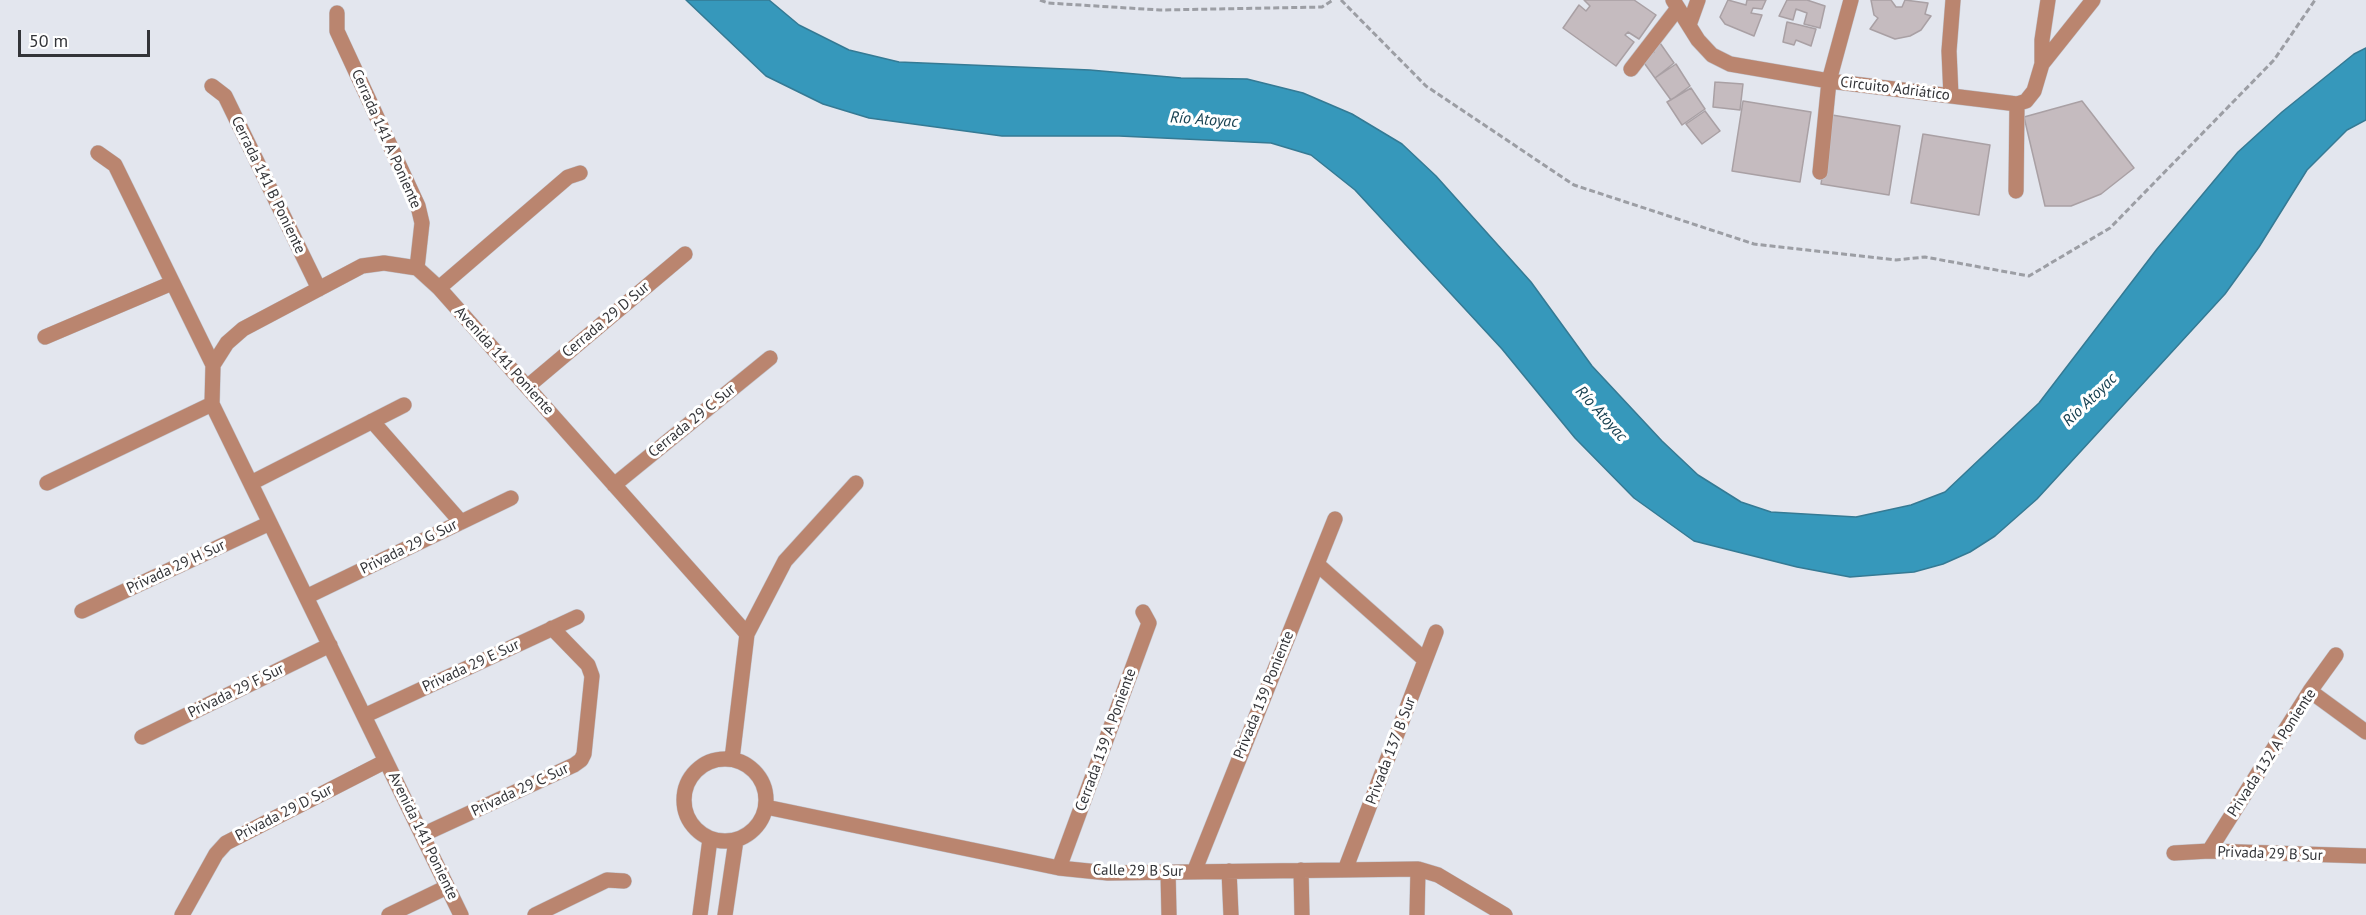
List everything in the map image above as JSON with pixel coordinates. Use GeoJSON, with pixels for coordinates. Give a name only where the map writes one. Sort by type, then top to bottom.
{"type":"FeatureCollection","features":[{"type":"Feature","properties":{"kind":"street"},"geometry":{"type":"LineString","coordinates":[[1689,25],[1698,0]]}},
{"type":"Feature","properties":{"kind":"street"},"geometry":{"type":"LineString","coordinates":[[1820,172],[1829,81],[1851,0]]}},
{"type":"Feature","properties":{"kind":"street"},"geometry":{"type":"LineString","coordinates":[[1951,96],[1949,51],[1953,0]]}},
{"type":"Feature","properties":{"kind":"street"},"geometry":{"type":"LineString","coordinates":[[2016,191],[2017,104],[2026,101],[2034,91],[2042,64],[2042,40],[2048,0]]}},
{"type":"Feature","properties":{"kind":"street"},"geometry":{"type":"LineString","coordinates":[[2042,64],[2093,0]]}},
{"type":"Feature","properties":{"kind":"street"},"geometry":{"type":"LineString","coordinates":[[1631,69],[1675,4]]}},
{"type":"Feature","properties":{"kind":"street","name":"Circuito Adriático"},"geometry":{"type":"LineString","coordinates":[[1675,4],[1698,40],[1712,55],[1730,64],[1829,81],[2017,104]]}},
{"type":"Feature","properties":{"kind":"street","name":"Cerrada 141 A Poniente"},"geometry":{"type":"LineString","coordinates":[[337,13],[337,31],[418,206],[422,223],[417,268]]}},
{"type":"Feature","properties":{"kind":"street","name":"Cerrada 141 B Poniente"},"geometry":{"type":"LineString","coordinates":[[212,86],[225,96],[319,289]]}},
{"type":"Feature","properties":{"kind":"street","name":"Avenida 141 Poniente"},"geometry":{"type":"LineString","coordinates":[[98,153],[115,165],[213,365],[212,404],[461,915]]}},
{"type":"Feature","properties":{"kind":"street"},"geometry":{"type":"LineString","coordinates":[[439,288],[568,177],[580,173]]}},
{"type":"Feature","properties":{"kind":"street","name":"Cerrada 29 D Sur"},"geometry":{"type":"LineString","coordinates":[[527,387],[686,254]]}},
{"type":"Feature","properties":{"kind":"street"},"geometry":{"type":"LineString","coordinates":[[213,365],[227,343],[243,329],[362,266],[384,263],[417,268]]}},
{"type":"Feature","properties":{"kind":"street","name":"Avenida 141 Poniente"},"geometry":{"type":"LineString","coordinates":[[417,268],[439,288],[747,634]]}},
{"type":"Feature","properties":{"kind":"street"},"geometry":{"type":"LineString","coordinates":[[45,337],[172,283]]}},
{"type":"Feature","properties":{"kind":"street","name":"Cerrada 29 C Sur"},"geometry":{"type":"LineString","coordinates":[[614,485],[770,358]]}},
{"type":"Feature","properties":{"kind":"street"},"geometry":{"type":"LineString","coordinates":[[47,483],[212,404]]}},
{"type":"Feature","properties":{"kind":"street"},"geometry":{"type":"LineString","coordinates":[[251,483],[404,405]]}},
{"type":"Feature","properties":{"kind":"street"},"geometry":{"type":"LineString","coordinates":[[372,421],[461,522]]}},
{"type":"Feature","properties":{"kind":"street"},"geometry":{"type":"LineString","coordinates":[[732,759],[747,634],[785,561],[856,483]]}},
{"type":"Feature","properties":{"kind":"street","name":"Privada 29 G Sur"},"geometry":{"type":"LineString","coordinates":[[306,597],[511,498]]}},
{"type":"Feature","properties":{"kind":"street","name":"Privada 139 Poniente"},"geometry":{"type":"LineString","coordinates":[[1194,872],[1335,519]]}},
{"type":"Feature","properties":{"kind":"street","name":"Privada 29 H Sur"},"geometry":{"type":"LineString","coordinates":[[82,611],[270,523]]}},
{"type":"Feature","properties":{"kind":"street"},"geometry":{"type":"LineString","coordinates":[[1317,564],[1425,660]]}},
{"type":"Feature","properties":{"kind":"street","name":"Cerrada 139 A Poniente"},"geometry":{"type":"LineString","coordinates":[[1059,868],[1149,623],[1143,612]]}},
{"type":"Feature","properties":{"kind":"street","name":"Privada 29 E Sur"},"geometry":{"type":"LineString","coordinates":[[364,716],[577,616]]}},
{"type":"Feature","properties":{"kind":"street","name":"Privada 29 C Sur"},"geometry":{"type":"LineString","coordinates":[[422,835],[581,760],[584,754],[592,676],[588,665],[552,628]]}},
{"type":"Feature","properties":{"kind":"street","name":"Privada 137 B Sur"},"geometry":{"type":"LineString","coordinates":[[1345,870],[1436,632]]}},
{"type":"Feature","properties":{"kind":"street","name":"Privada 29 F Sur"},"geometry":{"type":"LineString","coordinates":[[142,737],[330,645]]}},
{"type":"Feature","properties":{"kind":"street","name":"Privada 132 A Poniente"},"geometry":{"type":"LineString","coordinates":[[2209,851],[2310,691],[2337,655]]}},
{"type":"Feature","properties":{"kind":"street"},"geometry":{"type":"LineString","coordinates":[[2310,691],[2366,732]]}},
{"type":"Feature","properties":{"kind":"street"},"geometry":{"type":"LineString","coordinates":[[720,758],[744,763],[758,776],[766,794],[766,807],[760,821],[750,833],[736,840],[723,841],[710,839],[700,833],[688,819],[683,801],[690,778],[698,768],[720,758]]}},
{"type":"Feature","properties":{"kind":"street","name":"Privada 29 D Sur"},"geometry":{"type":"LineString","coordinates":[[182,915],[216,854],[226,843],[386,761]]}},
{"type":"Feature","properties":{"kind":"street","name":"Calle 29 B Sur"},"geometry":{"type":"LineString","coordinates":[[766,807],[1059,868],[1108,873],[1418,869],[1438,875],[1505,915]]}},
{"type":"Feature","properties":{"kind":"street"},"geometry":{"type":"LineString","coordinates":[[700,915],[710,839]]}},
{"type":"Feature","properties":{"kind":"street"},"geometry":{"type":"LineString","coordinates":[[725,915],[736,840]]}},
{"type":"Feature","properties":{"kind":"street","name":"Privada 29 B Sur"},"geometry":{"type":"LineString","coordinates":[[2174,853],[2209,851],[2366,856]]}},
{"type":"Feature","properties":{"kind":"street"},"geometry":{"type":"LineString","coordinates":[[1417,915],[1418,869]]}},
{"type":"Feature","properties":{"kind":"street"},"geometry":{"type":"LineString","coordinates":[[1301,870],[1302,915]]}},
{"type":"Feature","properties":{"kind":"street"},"geometry":{"type":"LineString","coordinates":[[1229,871],[1231,915]]}},
{"type":"Feature","properties":{"kind":"street"},"geometry":{"type":"LineString","coordinates":[[1168,872],[1169,915]]}},
{"type":"Feature","properties":{"kind":"street"},"geometry":{"type":"LineString","coordinates":[[535,915],[608,880],[624,881]]}},
{"type":"Feature","properties":{"kind":"street"},"geometry":{"type":"LineString","coordinates":[[389,915],[447,887]]}},
{"type":"Feature","properties":{"kind":"path"},"geometry":{"type":"LineString","coordinates":[[1040,0],[1048,3],[1160,10],[1322,7],[1333,0]]}},
{"type":"Feature","properties":{"kind":"path"},"geometry":{"type":"LineString","coordinates":[[1341,0],[1426,86],[1574,184],[1754,244],[1896,260],[1925,257],[2029,276],[2110,228],[2274,60],[2315,0]]}},
{"type":"Feature","properties":{"kind":"water","name":"Río Atoyac"},"geometry":{"type":"Polygon","coordinates":[[[686,0],[769,0],[799,25],[849,50],[899,62],[1090,70],[1181,78],[1247,79],[1303,93],[1352,114],[1402,144],[1436,176],[1531,282],[1592,366],[1662,441],[1698,475],[1741,502],[1771,512],[1856,517],[1911,505],[1945,492],[2039,403],[2157,249],[2238,152],[2282,112],[2354,54],[2366,48],[2366,120],[2347,130],[2307,170],[2259,247],[2225,294],[2037,499],[1995,536],[1970,552],[1943,564],[1914,572],[1850,577],[1797,567],[1694,541],[1634,498],[1575,438],[1502,349],[1355,190],[1311,155],[1271,143],[1119,136],[1002,136],[869,118],[823,104],[766,76],[686,0]]]}},
{"type":"Feature","properties":{"kind":"building"},"geometry":{"type":"Polygon","coordinates":[[[1584,0],[1634,0],[1656,15],[1639,39],[1628,32],[1625,35],[1634,42],[1616,66],[1563,28],[1579,5],[1586,11],[1590,6],[1584,0]]]}},
{"type":"Feature","properties":{"kind":"building"},"geometry":{"type":"Polygon","coordinates":[[[1728,0],[1746,5],[1747,0],[1766,0],[1762,9],[1753,8],[1751,13],[1762,15],[1754,36],[1725,24],[1720,17],[1728,0]]]}},
{"type":"Feature","properties":{"kind":"building"},"geometry":{"type":"Polygon","coordinates":[[[1787,0],[1807,0],[1825,6],[1820,28],[1804,24],[1807,13],[1796,9],[1793,20],[1779,16],[1787,0]]]}},
{"type":"Feature","properties":{"kind":"building"},"geometry":{"type":"Polygon","coordinates":[[[1871,0],[1891,0],[1896,7],[1902,7],[1905,0],[1928,3],[1925,14],[1931,16],[1921,30],[1910,36],[1895,39],[1870,29],[1878,18],[1874,15],[1871,0]]]}},
{"type":"Feature","properties":{"kind":"building"},"geometry":{"type":"Polygon","coordinates":[[[1787,22],[1816,29],[1811,46],[1796,40],[1794,45],[1783,42],[1787,22]]]}},
{"type":"Feature","properties":{"kind":"building"},"geometry":{"type":"Polygon","coordinates":[[[1660,43],[1674,63],[1655,78],[1642,60],[1645,55],[1654,52],[1653,48],[1660,43]]]}},
{"type":"Feature","properties":{"kind":"building"},"geometry":{"type":"Polygon","coordinates":[[[1676,64],[1690,86],[1671,100],[1655,78],[1676,64]]]}},
{"type":"Feature","properties":{"kind":"building"},"geometry":{"type":"Polygon","coordinates":[[[1715,82],[1743,84],[1740,110],[1713,107],[1715,82]]]}},
{"type":"Feature","properties":{"kind":"building"},"geometry":{"type":"Polygon","coordinates":[[[1691,88],[1705,109],[1682,125],[1667,102],[1691,88]]]}},
{"type":"Feature","properties":{"kind":"building"},"geometry":{"type":"Polygon","coordinates":[[[1743,101],[1811,112],[1800,182],[1732,171],[1743,101]]]}},
{"type":"Feature","properties":{"kind":"building"},"geometry":{"type":"Polygon","coordinates":[[[2082,101],[2134,168],[2101,194],[2071,206],[2045,206],[2024,117],[2082,101]]]}},
{"type":"Feature","properties":{"kind":"building"},"geometry":{"type":"Polygon","coordinates":[[[1705,111],[1720,131],[1702,144],[1686,124],[1705,111]]]}},
{"type":"Feature","properties":{"kind":"building"},"geometry":{"type":"Polygon","coordinates":[[[1832,115],[1900,126],[1889,195],[1821,184],[1832,115]]]}},
{"type":"Feature","properties":{"kind":"building"},"geometry":{"type":"Polygon","coordinates":[[[1923,134],[1990,145],[1979,215],[1911,203],[1923,134]]]}}]}
